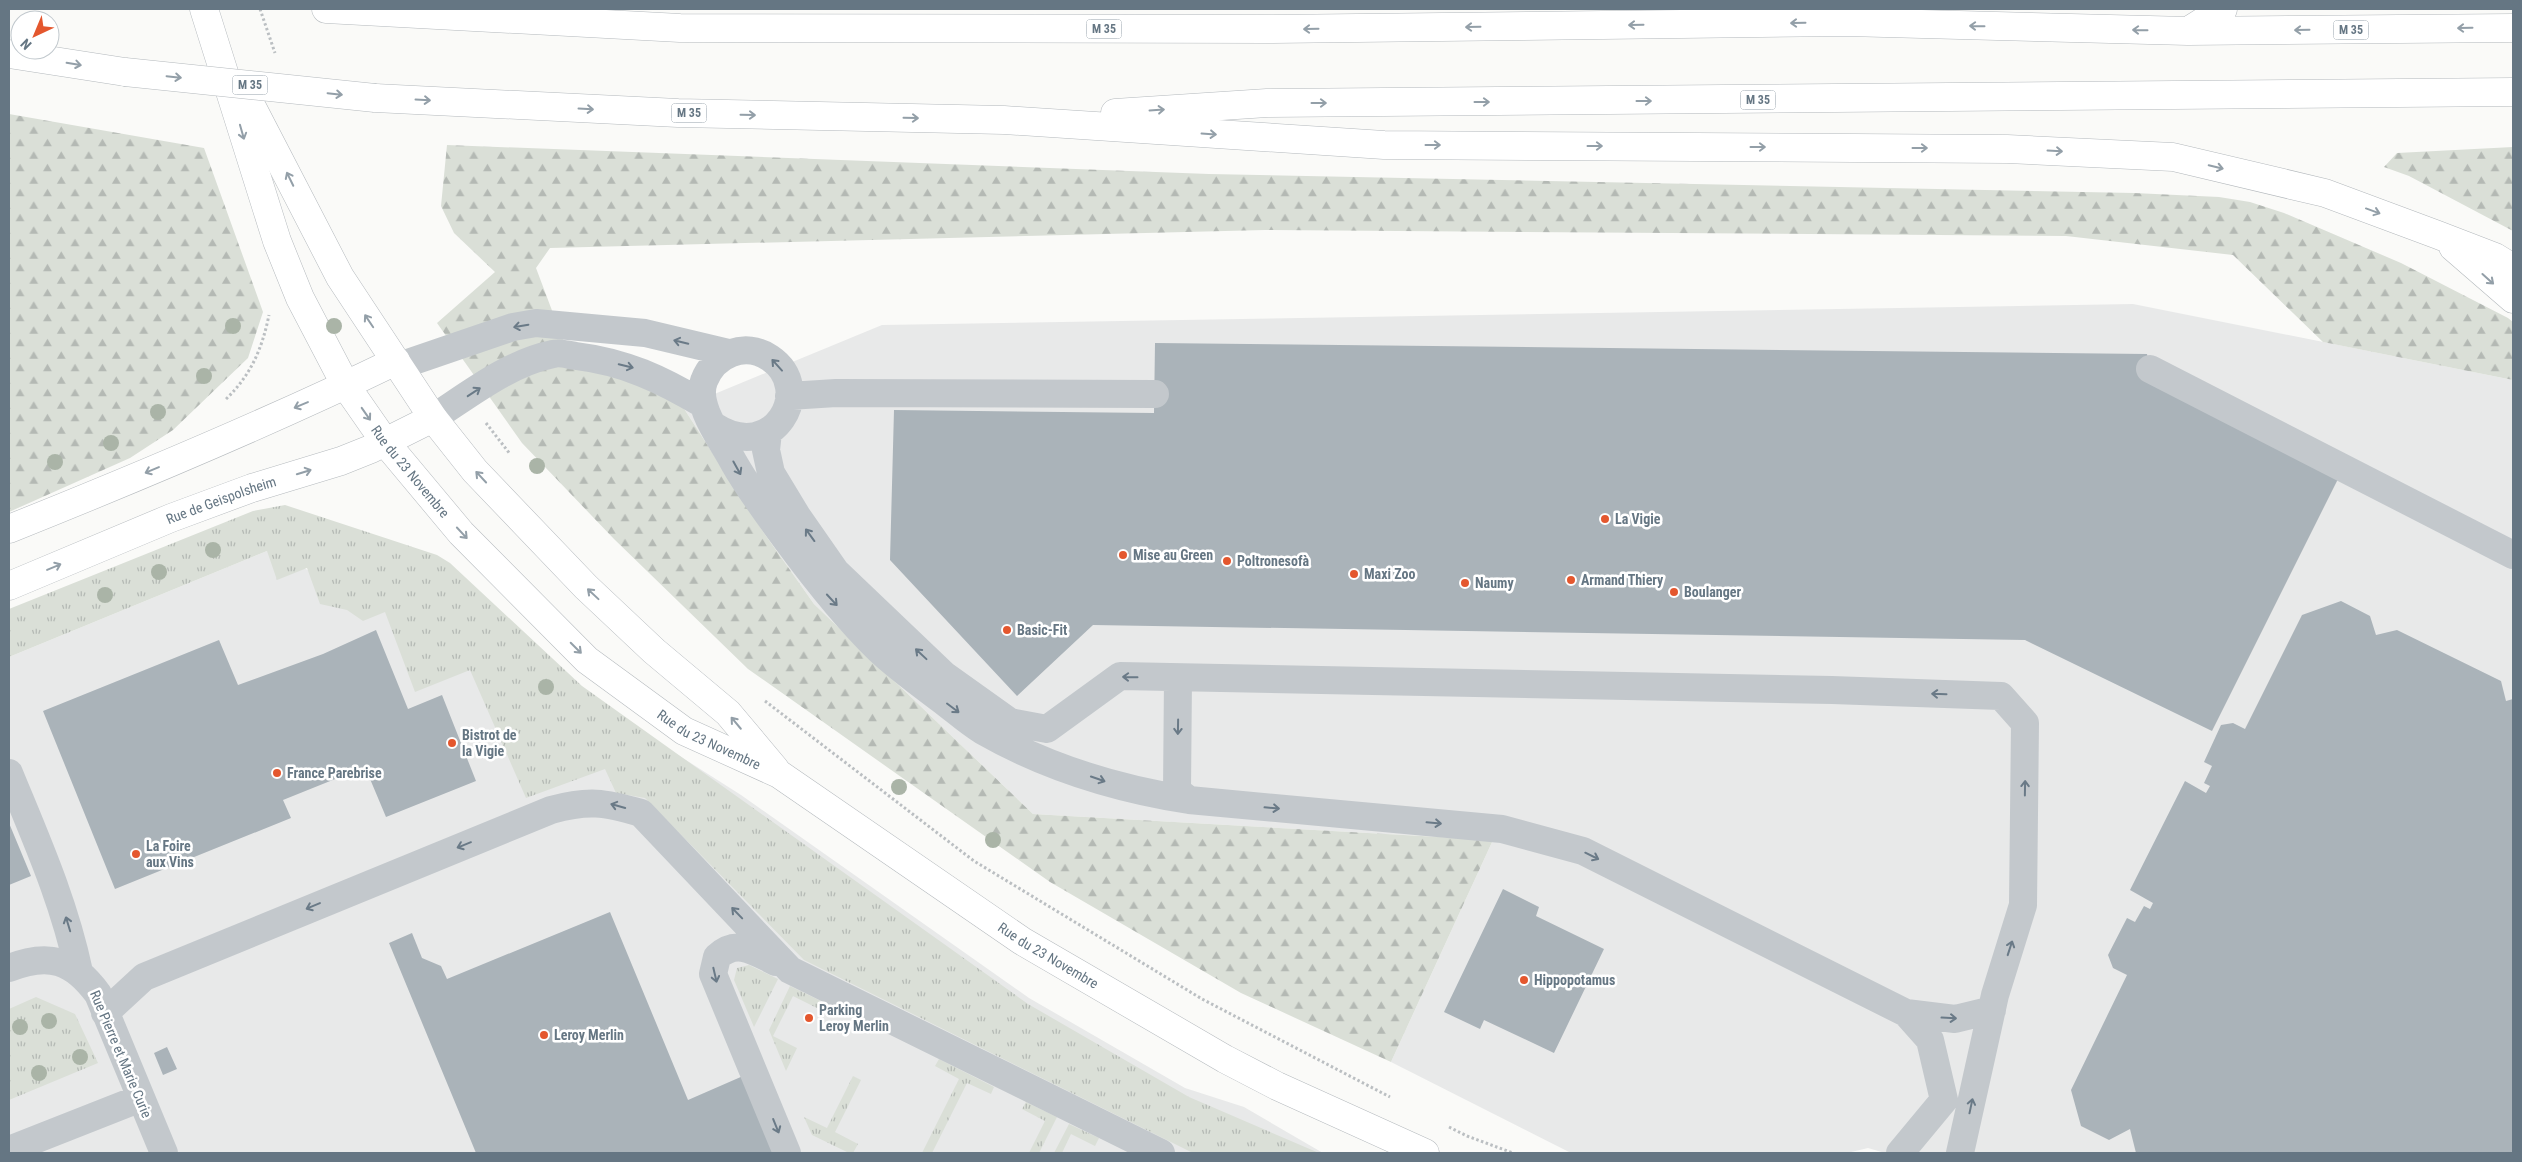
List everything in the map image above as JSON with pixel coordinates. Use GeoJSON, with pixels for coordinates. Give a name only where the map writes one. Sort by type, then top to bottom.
{"type":"FeatureCollection","features":[{"type":"Feature","properties":{"kind":"main road","name":"Rue du 23 Novembre"},"geometry":{"type":"LineString","coordinates":[[204,9],[214,35],[261,196],[300,298],[346,386],[386,442],[461,533],[587,660],[684,731],[779,774],[1022,941],[1225,1059],[1278,1086],[1425,1153]]}},
{"type":"Feature","properties":{"kind":"main road","name":"M 35"},"geometry":{"type":"LineString","coordinates":[[326,9],[680,28],[1283,29],[1847,22],[2188,31],[2513,28]]}},
{"type":"Feature","properties":{"kind":"main road"},"geometry":{"type":"LineString","coordinates":[[2188,31],[2223,9]]}},
{"type":"Feature","properties":{"kind":"main road","name":"Rue du 23 Novembre"},"geometry":{"type":"LineString","coordinates":[[214,35],[340,277],[433,418],[475,470],[529,529],[654,652],[728,713],[779,774]]}},
{"type":"Feature","properties":{"kind":"main road","name":"M 35"},"geometry":{"type":"LineString","coordinates":[[9,54],[125,72],[375,98],[678,113],[1004,120],[1267,103],[2513,92]]}},
{"type":"Feature","properties":{"kind":"main road"},"geometry":{"type":"LineString","coordinates":[[1004,120],[1384,145],[2006,149],[2172,157],[2325,193],[2438,235],[2495,258],[2513,268]]}},
{"type":"Feature","properties":{"kind":"main road"},"geometry":{"type":"LineString","coordinates":[[2438,235],[2513,299]]}},
{"type":"Feature","properties":{"kind":"main road"},"geometry":{"type":"LineString","coordinates":[[9,530],[398,363]]}},
{"type":"Feature","properties":{"kind":"main road","name":"Rue de Geispolsheim"},"geometry":{"type":"LineString","coordinates":[[9,586],[171,518],[252,488],[341,461],[386,442],[433,418]]}},
{"type":"Feature","properties":{"kind":"main road","name":"Rue du 23 Novembre"},"geometry":{"type":"LineString","coordinates":[[1278,1086],[1384,1153]]}},
{"type":"Feature","properties":{"kind":"street"},"geometry":{"type":"LineString","coordinates":[[398,363],[513,327],[536,323],[645,333],[729,353]]}},
{"type":"Feature","properties":{"kind":"street"},"geometry":{"type":"LineString","coordinates":[[433,418],[507,371],[555,353],[591,358],[636,369],[668,383],[708,415],[726,434],[740,438],[754,438],[768,432],[779,423],[786,410],[789,396],[788,382],[781,368],[771,358],[758,352],[743,350],[729,353],[716,361],[707,372],[702,386],[708,415],[748,489],[828,595],[880,651],[982,730],[1041,759],[1111,784],[1189,800],[1502,829],[1583,851],[1906,1013],[1955,1019],[1992,1010]]}},
{"type":"Feature","properties":{"kind":"street"},"geometry":{"type":"LineString","coordinates":[[2150,369],[2513,555]]}},
{"type":"Feature","properties":{"kind":"street"},"geometry":{"type":"LineString","coordinates":[[789,396],[836,393],[1154,394]]}},
{"type":"Feature","properties":{"kind":"street"},"geometry":{"type":"LineString","coordinates":[[768,432],[766,450],[771,473],[796,516],[836,572],[944,675],[1010,722],[1047,729],[1120,676],[1823,690],[2001,696],[2025,723],[2023,905],[1992,1010],[1960,1153]]}},
{"type":"Feature","properties":{"kind":"street"},"geometry":{"type":"LineString","coordinates":[[1178,678],[1177,791],[1189,800]]}},
{"type":"Feature","properties":{"kind":"street"},"geometry":{"type":"LineString","coordinates":[[9,773],[58,893],[70,930],[78,972]]}},
{"type":"Feature","properties":{"kind":"street"},"geometry":{"type":"LineString","coordinates":[[105,1013],[144,977],[542,813],[578,803],[608,804],[641,813],[790,970]]}},
{"type":"Feature","properties":{"kind":"street"},"geometry":{"type":"LineString","coordinates":[[787,1153],[713,974],[717,957],[732,947],[742,946],[1161,1153]]}},
{"type":"Feature","properties":{"kind":"street","name":"Rue Pierre et Marie Curie"},"geometry":{"type":"LineString","coordinates":[[9,968],[22,963],[50,959],[65,963],[78,972],[98,994],[164,1153]]}},
{"type":"Feature","properties":{"kind":"street"},"geometry":{"type":"LineString","coordinates":[[1900,1153],[1944,1100],[1930,1040],[1906,1013]]}},
{"type":"Feature","properties":{"kind":"street"},"geometry":{"type":"LineString","coordinates":[[9,1150],[141,1098]]}},
{"type":"Feature","properties":{"kind":"path"},"geometry":{"type":"LineString","coordinates":[[260,9],[279,62]]}},
{"type":"Feature","properties":{"kind":"path"},"geometry":{"type":"LineString","coordinates":[[221,404],[244,379],[257,359],[269,315],[300,298]]}},
{"type":"Feature","properties":{"kind":"path"},"geometry":{"type":"LineString","coordinates":[[481,418],[515,459]]}},
{"type":"Feature","properties":{"kind":"path"},"geometry":{"type":"LineString","coordinates":[[762,699],[974,861],[1202,999],[1396,1100]]}},
{"type":"Feature","properties":{"kind":"path"},"geometry":{"type":"LineString","coordinates":[[1440,1123],[1467,1136],[1513,1153]]}},
{"type":"Feature","properties":{"kind":"shaded area"},"geometry":{"type":"Polygon","coordinates":[[[2133,304],[2513,380],[2513,1153],[1885,1153],[1868,1148],[1847,1153],[1571,1153],[1391,1062],[1493,840],[1033,814],[814,604],[764,533],[683,407],[882,325],[2133,304]]]}},
{"type":"Feature","properties":{"kind":"shaded area"},"geometry":{"type":"Polygon","coordinates":[[[267,551],[601,706],[741,795],[1029,998],[1185,1088],[1244,1107],[1323,1153],[9,1153],[9,657],[267,551]]]}},
{"type":"Feature","properties":{"kind":"green space"},"geometry":{"type":"Polygon","coordinates":[[[9,114],[204,148],[263,312],[248,358],[173,430],[130,458],[9,512],[9,114]]]}},
{"type":"Feature","properties":{"kind":"green space"},"geometry":{"type":"Polygon","coordinates":[[[447,145],[1209,174],[2134,193],[2219,197],[2250,202],[2284,213],[2401,263],[2508,318],[2513,322],[2513,380],[2323,342],[2233,255],[2066,236],[1265,230],[550,248],[536,268],[574,369],[641,378],[683,407],[764,533],[814,604],[1033,814],[1493,840],[1391,1062],[1241,993],[1050,882],[748,669],[614,539],[522,443],[437,323],[495,272],[454,233],[441,206],[447,145]]]}},
{"type":"Feature","properties":{"kind":"green space"},"geometry":{"type":"Polygon","coordinates":[[[2513,147],[2513,231],[2409,176],[2384,167],[2397,153],[2513,147]]]}},
{"type":"Feature","properties":{"kind":"green space"},"geometry":{"type":"Polygon","coordinates":[[[285,505],[437,555],[450,563],[582,686],[1028,1004],[1189,1097],[1319,1153],[1193,1153],[804,960],[645,798],[616,793],[605,769],[526,798],[470,670],[415,692],[385,612],[363,621],[347,610],[320,604],[307,568],[277,580],[267,551],[9,657],[9,609],[253,511],[285,505]]]}},
{"type":"Feature","properties":{"kind":"green space"},"geometry":{"type":"Polygon","coordinates":[[[749,965],[778,979],[754,1027],[734,980],[737,968],[749,965]]]}},
{"type":"Feature","properties":{"kind":"green space"},"geometry":{"type":"Polygon","coordinates":[[[790,986],[821,1001],[817,1008],[793,996],[773,1036],[797,1048],[786,1071],[769,1030],[790,986]]]}},
{"type":"Feature","properties":{"kind":"green space"},"geometry":{"type":"Polygon","coordinates":[[[36,997],[75,1014],[98,1063],[9,1100],[9,1009],[36,997]]]}},
{"type":"Feature","properties":{"kind":"green space"},"geometry":{"type":"Polygon","coordinates":[[[939,1059],[994,1087],[991,1094],[967,1083],[932,1153],[922,1153],[959,1079],[935,1066],[939,1059]]]}},
{"type":"Feature","properties":{"kind":"green space"},"geometry":{"type":"Polygon","coordinates":[[[853,1076],[861,1080],[835,1132],[858,1144],[853,1153],[849,1153],[812,1135],[804,1117],[827,1128],[853,1076]]]}},
{"type":"Feature","properties":{"kind":"green space"},"geometry":{"type":"Polygon","coordinates":[[[1026,1102],[1057,1117],[1039,1153],[1029,1153],[1045,1121],[1022,1109],[1026,1102]]]}},
{"type":"Feature","properties":{"kind":"green space"},"geometry":{"type":"Polygon","coordinates":[[[1069,1124],[1099,1138],[1095,1146],[1071,1134],[1062,1153],[1054,1153],[1069,1124]]]}},
{"type":"Feature","properties":{"kind":"building","name":"La Vigie"},"geometry":{"type":"Polygon","coordinates":[[[1155,343],[2147,354],[2150,369],[2339,477],[2212,731],[2025,640],[1093,625],[1017,696],[890,560],[894,410],[1154,413],[1155,343]]]}},
{"type":"Feature","properties":{"kind":"building"},"geometry":{"type":"Polygon","coordinates":[[[2341,601],[2370,616],[2376,635],[2397,630],[2501,681],[2506,701],[2513,699],[2513,1153],[2136,1153],[2130,1129],[2109,1140],[2081,1126],[2071,1090],[2127,975],[2113,968],[2108,955],[2127,918],[2135,922],[2144,906],[2150,909],[2153,903],[2130,890],[2185,781],[2206,793],[2210,786],[2204,783],[2212,766],[2204,762],[2221,725],[2233,723],[2245,729],[2302,615],[2341,601]]]}},
{"type":"Feature","properties":{"kind":"building"},"geometry":{"type":"Polygon","coordinates":[[[376,630],[408,709],[442,695],[476,781],[386,817],[365,767],[283,800],[291,818],[115,889],[43,711],[219,640],[238,685],[323,654],[376,630]]]}},
{"type":"Feature","properties":{"kind":"building"},"geometry":{"type":"Polygon","coordinates":[[[9,823],[31,876],[9,885],[9,823]]]}},
{"type":"Feature","properties":{"kind":"building","name":"Hippopotamus"},"geometry":{"type":"Polygon","coordinates":[[[1503,889],[1539,907],[1536,916],[1604,949],[1554,1053],[1484,1020],[1480,1029],[1444,1012],[1503,889]]]}},
{"type":"Feature","properties":{"kind":"building","name":"Leroy Merlin"},"geometry":{"type":"Polygon","coordinates":[[[610,912],[688,1100],[743,1076],[775,1153],[476,1153],[389,943],[412,933],[422,958],[441,966],[447,979],[610,912]]]}},
{"type":"Feature","properties":{"kind":"building"},"geometry":{"type":"Polygon","coordinates":[[[167,1047],[177,1069],[163,1075],[154,1053],[167,1047]]]}},
{"type":"Feature","properties":{"kind":"place","name":"La Vigie"},"geometry":{"type":"Point","coordinates":[1605,519]}},
{"type":"Feature","properties":{"kind":"place","name":"Mise au Green"},"geometry":{"type":"Point","coordinates":[1123,555]}},
{"type":"Feature","properties":{"kind":"place","name":"Poltronesofà"},"geometry":{"type":"Point","coordinates":[1227,561]}},
{"type":"Feature","properties":{"kind":"place","name":"Maxi Zoo"},"geometry":{"type":"Point","coordinates":[1354,574]}},
{"type":"Feature","properties":{"kind":"place","name":"Armand Thiery"},"geometry":{"type":"Point","coordinates":[1571,580]}},
{"type":"Feature","properties":{"kind":"place","name":"Naumy"},"geometry":{"type":"Point","coordinates":[1465,583]}},
{"type":"Feature","properties":{"kind":"place","name":"Boulanger"},"geometry":{"type":"Point","coordinates":[1674,592]}},
{"type":"Feature","properties":{"kind":"place","name":"Basic-Fit"},"geometry":{"type":"Point","coordinates":[1007,630]}},
{"type":"Feature","properties":{"kind":"place","name":"Bistrot de la Vigie"},"geometry":{"type":"Point","coordinates":[452,743]}},
{"type":"Feature","properties":{"kind":"place","name":"France Parebrise"},"geometry":{"type":"Point","coordinates":[277,773]}},
{"type":"Feature","properties":{"kind":"place","name":"La Foire aux Vins"},"geometry":{"type":"Point","coordinates":[136,854]}},
{"type":"Feature","properties":{"kind":"place","name":"Hippopotamus"},"geometry":{"type":"Point","coordinates":[1524,980]}},
{"type":"Feature","properties":{"kind":"place","name":"Parking Leroy Merlin"},"geometry":{"type":"Point","coordinates":[809,1018]}},
{"type":"Feature","properties":{"kind":"place","name":"Leroy Merlin"},"geometry":{"type":"Point","coordinates":[544,1035]}}]}
